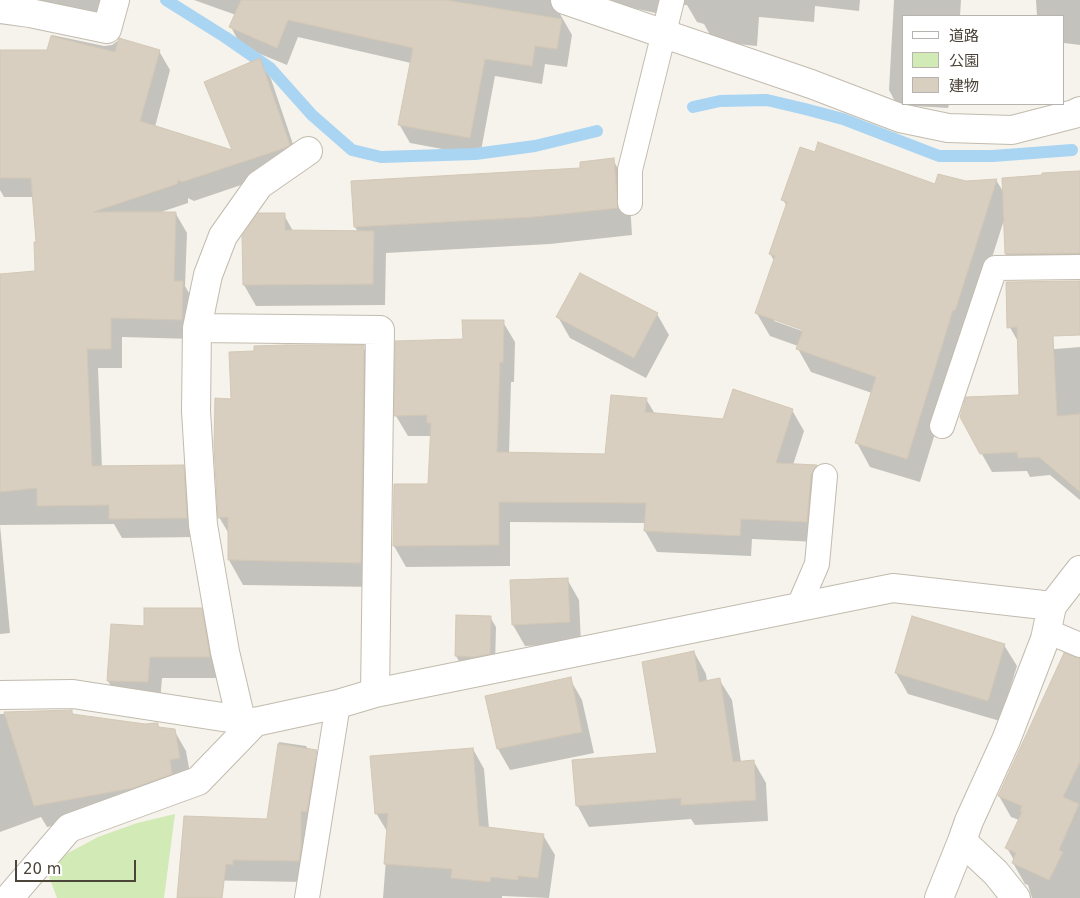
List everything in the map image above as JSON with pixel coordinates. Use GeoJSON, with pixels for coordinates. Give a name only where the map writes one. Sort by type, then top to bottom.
{"type":"FeatureCollection","features":[{"type":"Feature","properties":{"kind":"street"},"geometry":{"type":"LineString","coordinates":[[0,9],[30,12],[106,29],[115,0]]}},
{"type":"Feature","properties":{"kind":"street"},"geometry":{"type":"LineString","coordinates":[[565,0],[811,84],[900,118],[948,128],[1012,130],[1078,118]]}},
{"type":"Feature","properties":{"kind":"street"},"geometry":{"type":"LineString","coordinates":[[248,721],[225,652],[203,525],[196,411],[197,328],[208,276],[223,236],[259,185],[308,151]]}},
{"type":"Feature","properties":{"kind":"street"},"geometry":{"type":"LineString","coordinates":[[197,328],[380,330],[375,693]]}},
{"type":"Feature","properties":{"kind":"street"},"geometry":{"type":"LineString","coordinates":[[939,898],[969,821],[1006,740],[1045,639],[1050,618],[1080,570]]}},
{"type":"Feature","properties":{"kind":"street"},"geometry":{"type":"LineString","coordinates":[[0,695],[73,694],[248,721],[338,704],[375,693],[893,588],[1050,618]]}},
{"type":"Feature","properties":{"kind":"street"},"geometry":{"type":"LineString","coordinates":[[9,898],[70,828],[198,782],[248,721]]}},
{"type":"Feature","properties":{"kind":"street"},"geometry":{"type":"LineString","coordinates":[[962,841],[996,874],[1016,898]]}},
{"type":"Feature","properties":{"kind":"lane"},"geometry":{"type":"LineString","coordinates":[[630,203],[630,170],[672,0]]}},
{"type":"Feature","properties":{"kind":"lane"},"geometry":{"type":"LineString","coordinates":[[942,426],[995,268],[1080,267]]}},
{"type":"Feature","properties":{"kind":"lane"},"geometry":{"type":"LineString","coordinates":[[798,608],[817,564],[825,476]]}},
{"type":"Feature","properties":{"kind":"lane"},"geometry":{"type":"LineString","coordinates":[[1050,618],[1080,645]]}},
{"type":"Feature","properties":{"kind":"lane"},"geometry":{"type":"LineString","coordinates":[[308,898],[338,704]]}},
{"type":"Feature","properties":{"kind":"green space"},"geometry":{"type":"Polygon","coordinates":[[[175,814],[164,898],[57,898],[47,871],[68,853],[98,837],[137,823],[175,814]]]}},
{"type":"Feature","properties":{"kind":"building"},"geometry":{"type":"Polygon","coordinates":[[[241,0],[446,0],[562,19],[557,49],[535,46],[532,66],[485,59],[470,138],[398,125],[413,48],[288,20],[277,48],[229,27],[241,0]]]}},
{"type":"Feature","properties":{"kind":"building"},"geometry":{"type":"Polygon","coordinates":[[[51,36],[115,52],[119,38],[160,50],[140,121],[232,150],[204,82],[260,58],[290,145],[182,182],[178,180],[177,184],[93,212],[176,212],[174,281],[183,281],[182,320],[111,318],[111,349],[87,349],[92,466],[184,465],[187,518],[109,519],[109,505],[37,506],[37,488],[0,492],[0,274],[35,271],[34,242],[36,242],[31,178],[0,178],[0,50],[47,50],[51,36]]]}},
{"type":"Feature","properties":{"kind":"building"},"geometry":{"type":"Polygon","coordinates":[[[818,142],[935,184],[938,174],[966,181],[997,179],[955,311],[953,310],[907,459],[855,443],[876,377],[796,349],[803,330],[755,313],[775,256],[769,254],[787,202],[781,200],[800,147],[815,152],[818,142]]]}},
{"type":"Feature","properties":{"kind":"building"},"geometry":{"type":"Polygon","coordinates":[[[614,158],[618,208],[534,217],[354,227],[351,181],[580,168],[580,162],[614,158]]]}},
{"type":"Feature","properties":{"kind":"building"},"geometry":{"type":"Polygon","coordinates":[[[1080,171],[1080,253],[1005,254],[1002,178],[1080,171]]]}},
{"type":"Feature","properties":{"kind":"building"},"geometry":{"type":"Polygon","coordinates":[[[258,213],[285,213],[285,230],[374,231],[373,284],[243,285],[242,236],[258,213]]]}},
{"type":"Feature","properties":{"kind":"building"},"geometry":{"type":"Polygon","coordinates":[[[580,273],[658,313],[634,358],[556,317],[580,273]]]}},
{"type":"Feature","properties":{"kind":"building"},"geometry":{"type":"Polygon","coordinates":[[[1080,281],[1080,335],[1053,336],[1057,416],[1080,414],[1080,492],[1039,457],[1018,458],[1017,452],[980,454],[960,417],[966,397],[1019,395],[1017,327],[1007,328],[1006,282],[1080,281]]]}},
{"type":"Feature","properties":{"kind":"building"},"geometry":{"type":"Polygon","coordinates":[[[462,320],[504,320],[503,363],[500,362],[497,452],[605,454],[611,395],[647,398],[645,412],[723,419],[733,389],[793,409],[776,463],[817,465],[811,475],[807,522],[741,519],[740,536],[644,531],[646,503],[499,502],[499,545],[393,546],[394,484],[428,484],[431,423],[427,423],[427,415],[394,416],[395,341],[463,339],[462,320]]]}},
{"type":"Feature","properties":{"kind":"building"},"geometry":{"type":"Polygon","coordinates":[[[364,345],[361,563],[228,560],[228,517],[218,518],[214,446],[215,398],[231,399],[229,352],[254,351],[254,346],[364,345]]]}},
{"type":"Feature","properties":{"kind":"building"},"geometry":{"type":"Polygon","coordinates":[[[568,578],[570,622],[512,625],[510,580],[568,578]]]}},
{"type":"Feature","properties":{"kind":"building"},"geometry":{"type":"Polygon","coordinates":[[[144,608],[202,608],[210,657],[150,657],[148,682],[107,681],[111,624],[144,626],[144,608]]]}},
{"type":"Feature","properties":{"kind":"building"},"geometry":{"type":"Polygon","coordinates":[[[456,615],[491,616],[490,654],[474,657],[455,656],[456,615]]]}},
{"type":"Feature","properties":{"kind":"building"},"geometry":{"type":"Polygon","coordinates":[[[912,616],[1005,644],[988,701],[895,673],[912,616]]]}},
{"type":"Feature","properties":{"kind":"building"},"geometry":{"type":"Polygon","coordinates":[[[694,651],[699,682],[720,678],[733,762],[754,760],[756,800],[681,805],[681,798],[576,806],[572,760],[657,753],[642,662],[694,651]]]}},
{"type":"Feature","properties":{"kind":"building"},"geometry":{"type":"Polygon","coordinates":[[[1064,653],[1080,658],[1080,762],[1063,797],[1079,804],[1059,850],[1063,852],[1049,880],[1012,863],[1016,853],[1005,848],[1022,812],[1020,811],[1022,806],[998,796],[1064,653]]]}},
{"type":"Feature","properties":{"kind":"building"},"geometry":{"type":"Polygon","coordinates":[[[571,677],[582,732],[497,749],[485,696],[571,677]]]}},
{"type":"Feature","properties":{"kind":"building"},"geometry":{"type":"Polygon","coordinates":[[[72,710],[72,714],[145,724],[158,723],[158,727],[175,729],[180,758],[170,760],[172,774],[133,788],[34,806],[4,712],[72,710]]]}},
{"type":"Feature","properties":{"kind":"building"},"geometry":{"type":"Polygon","coordinates":[[[278,744],[317,750],[307,812],[301,811],[299,861],[233,860],[233,865],[226,864],[222,898],[177,898],[184,816],[267,819],[278,744]]]}},
{"type":"Feature","properties":{"kind":"building"},"geometry":{"type":"Polygon","coordinates":[[[473,748],[479,826],[544,834],[538,878],[518,876],[518,880],[491,877],[490,882],[451,878],[452,869],[384,864],[388,813],[375,814],[370,756],[473,748]]]}},
{"type":"Feature","properties":{"kind":"waterway"},"geometry":{"type":"LineString","coordinates":[[166,0],[270,68],[312,115],[352,150],[381,157],[475,154],[535,146],[597,131]]}},
{"type":"Feature","properties":{"kind":"waterway"},"geometry":{"type":"LineString","coordinates":[[693,107],[720,101],[767,100],[843,119],[939,156],[993,156],[1072,150]]}}]}
